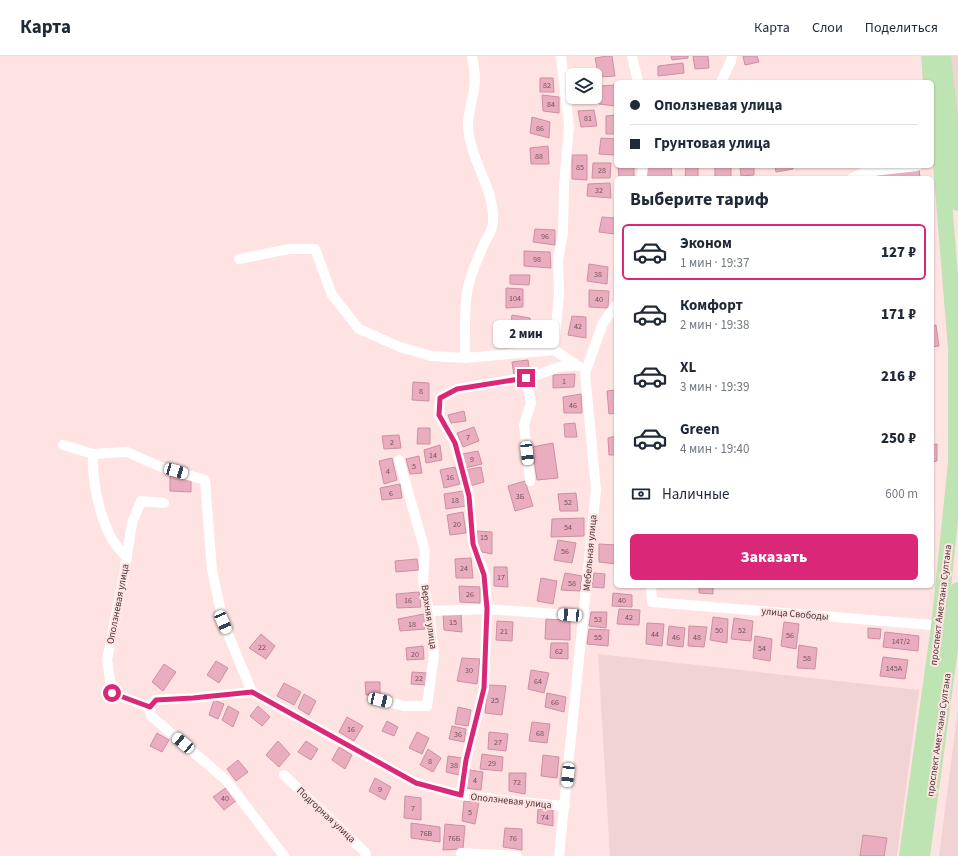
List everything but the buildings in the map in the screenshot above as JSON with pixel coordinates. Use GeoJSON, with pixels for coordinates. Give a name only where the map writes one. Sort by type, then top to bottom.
{"type":"FeatureCollection","features":[{"type":"Feature","properties":{"kind":"main road"},"geometry":{"type":"LineString","coordinates":[[929,56],[931,80]]}},
{"type":"Feature","properties":{"kind":"main road"},"geometry":{"type":"LineString","coordinates":[[944,56],[943,164],[958,203]]}},
{"type":"Feature","properties":{"kind":"main road","name":"проспект Аметхана Султана"},"geometry":{"type":"LineString","coordinates":[[907,856],[946,627],[957,464],[956,349],[943,164],[934,104]]}},
{"type":"Feature","properties":{"kind":"main road","name":"проспект Амет-хана Султана"},"geometry":{"type":"LineString","coordinates":[[922,856],[946,627],[958,590]]}},
{"type":"Feature","properties":{"kind":"street"},"geometry":{"type":"LineString","coordinates":[[465,358],[466,305],[468,288],[484,244],[493,225],[494,209],[488,188],[470,141],[468,126],[469,108],[474,89],[475,73],[472,56]]}},
{"type":"Feature","properties":{"kind":"street"},"geometry":{"type":"LineString","coordinates":[[554,350],[559,294],[558,260],[563,233],[564,184],[569,126],[561,56]]}},
{"type":"Feature","properties":{"kind":"street"},"geometry":{"type":"LineString","coordinates":[[632,56],[638,80]]}},
{"type":"Feature","properties":{"kind":"street"},"geometry":{"type":"LineString","coordinates":[[723,80],[732,56]]}},
{"type":"Feature","properties":{"kind":"street"},"geometry":{"type":"LineString","coordinates":[[856,176],[865,172],[900,168]]}},
{"type":"Feature","properties":{"kind":"street"},"geometry":{"type":"LineString","coordinates":[[239,259],[289,249],[316,249],[332,295],[359,329],[400,347],[431,356],[465,358],[554,350],[577,365],[585,374]]}},
{"type":"Feature","properties":{"kind":"street","name":"Мебельная улица"},"geometry":{"type":"LineString","coordinates":[[559,856],[596,490],[585,374],[604,323],[614,308]]}},
{"type":"Feature","properties":{"kind":"street"},"geometry":{"type":"LineString","coordinates":[[461,795],[466,760],[484,688],[487,609],[484,575],[473,544],[469,496],[455,443],[439,415],[440,398],[457,389],[526,378],[559,367],[577,365]]}},
{"type":"Feature","properties":{"kind":"street"},"geometry":{"type":"LineString","coordinates":[[526,378],[531,403],[524,425],[530,481]]}},
{"type":"Feature","properties":{"kind":"street"},"geometry":{"type":"LineString","coordinates":[[63,445],[93,454],[126,452],[161,467],[205,480],[212,570],[223,622],[252,692],[156,700],[150,707],[151,716],[226,780],[284,856]]}},
{"type":"Feature","properties":{"kind":"street"},"geometry":{"type":"LineString","coordinates":[[93,454],[94,485],[107,528],[114,542],[127,558]]}},
{"type":"Feature","properties":{"kind":"street","name":"Верхняя улица"},"geometry":{"type":"LineString","coordinates":[[380,700],[404,706],[427,706],[434,656],[429,610],[423,581],[425,551],[399,460]]}},
{"type":"Feature","properties":{"kind":"street","name":"Оползневая улица"},"geometry":{"type":"LineString","coordinates":[[150,707],[112,693],[107,660],[127,558],[132,523],[141,500],[164,503]]}},
{"type":"Feature","properties":{"kind":"street","name":"улица Свободы"},"geometry":{"type":"LineString","coordinates":[[651,588],[652,602],[946,627]]}},
{"type":"Feature","properties":{"kind":"street"},"geometry":{"type":"LineString","coordinates":[[429,610],[487,609],[584,616]]}},
{"type":"Feature","properties":{"kind":"street","name":"Оползневая улица"},"geometry":{"type":"LineString","coordinates":[[252,692],[416,783],[461,795],[565,806]]}},
{"type":"Feature","properties":{"kind":"street","name":"Подгорная улица"},"geometry":{"type":"LineString","coordinates":[[284,775],[365,852],[366,856]]}},
{"type":"Feature","properties":{"kind":"street"},"geometry":{"type":"LineString","coordinates":[[461,854],[517,856]]}},
{"type":"Feature","properties":{"kind":"shaded area"},"geometry":{"type":"Polygon","coordinates":[[[947,56],[958,56],[958,175],[947,56]]]}},
{"type":"Feature","properties":{"kind":"shaded area"},"geometry":{"type":"Polygon","coordinates":[[[598,654],[919,690],[897,856],[610,856],[598,654]]]}},
{"type":"Feature","properties":{"kind":"shaded area"},"geometry":{"type":"Polygon","coordinates":[[[958,708],[958,856],[939,856],[958,708]]]}},
{"type":"Feature","properties":{"kind":"route"},"geometry":{"type":"LineString","coordinates":[[112,693],[150,707],[156,700],[252,692],[416,783],[461,795],[466,760],[484,688],[487,609],[484,575],[473,544],[470,526],[469,496],[455,443],[439,415],[440,398],[457,389],[526,378]]}}]}
